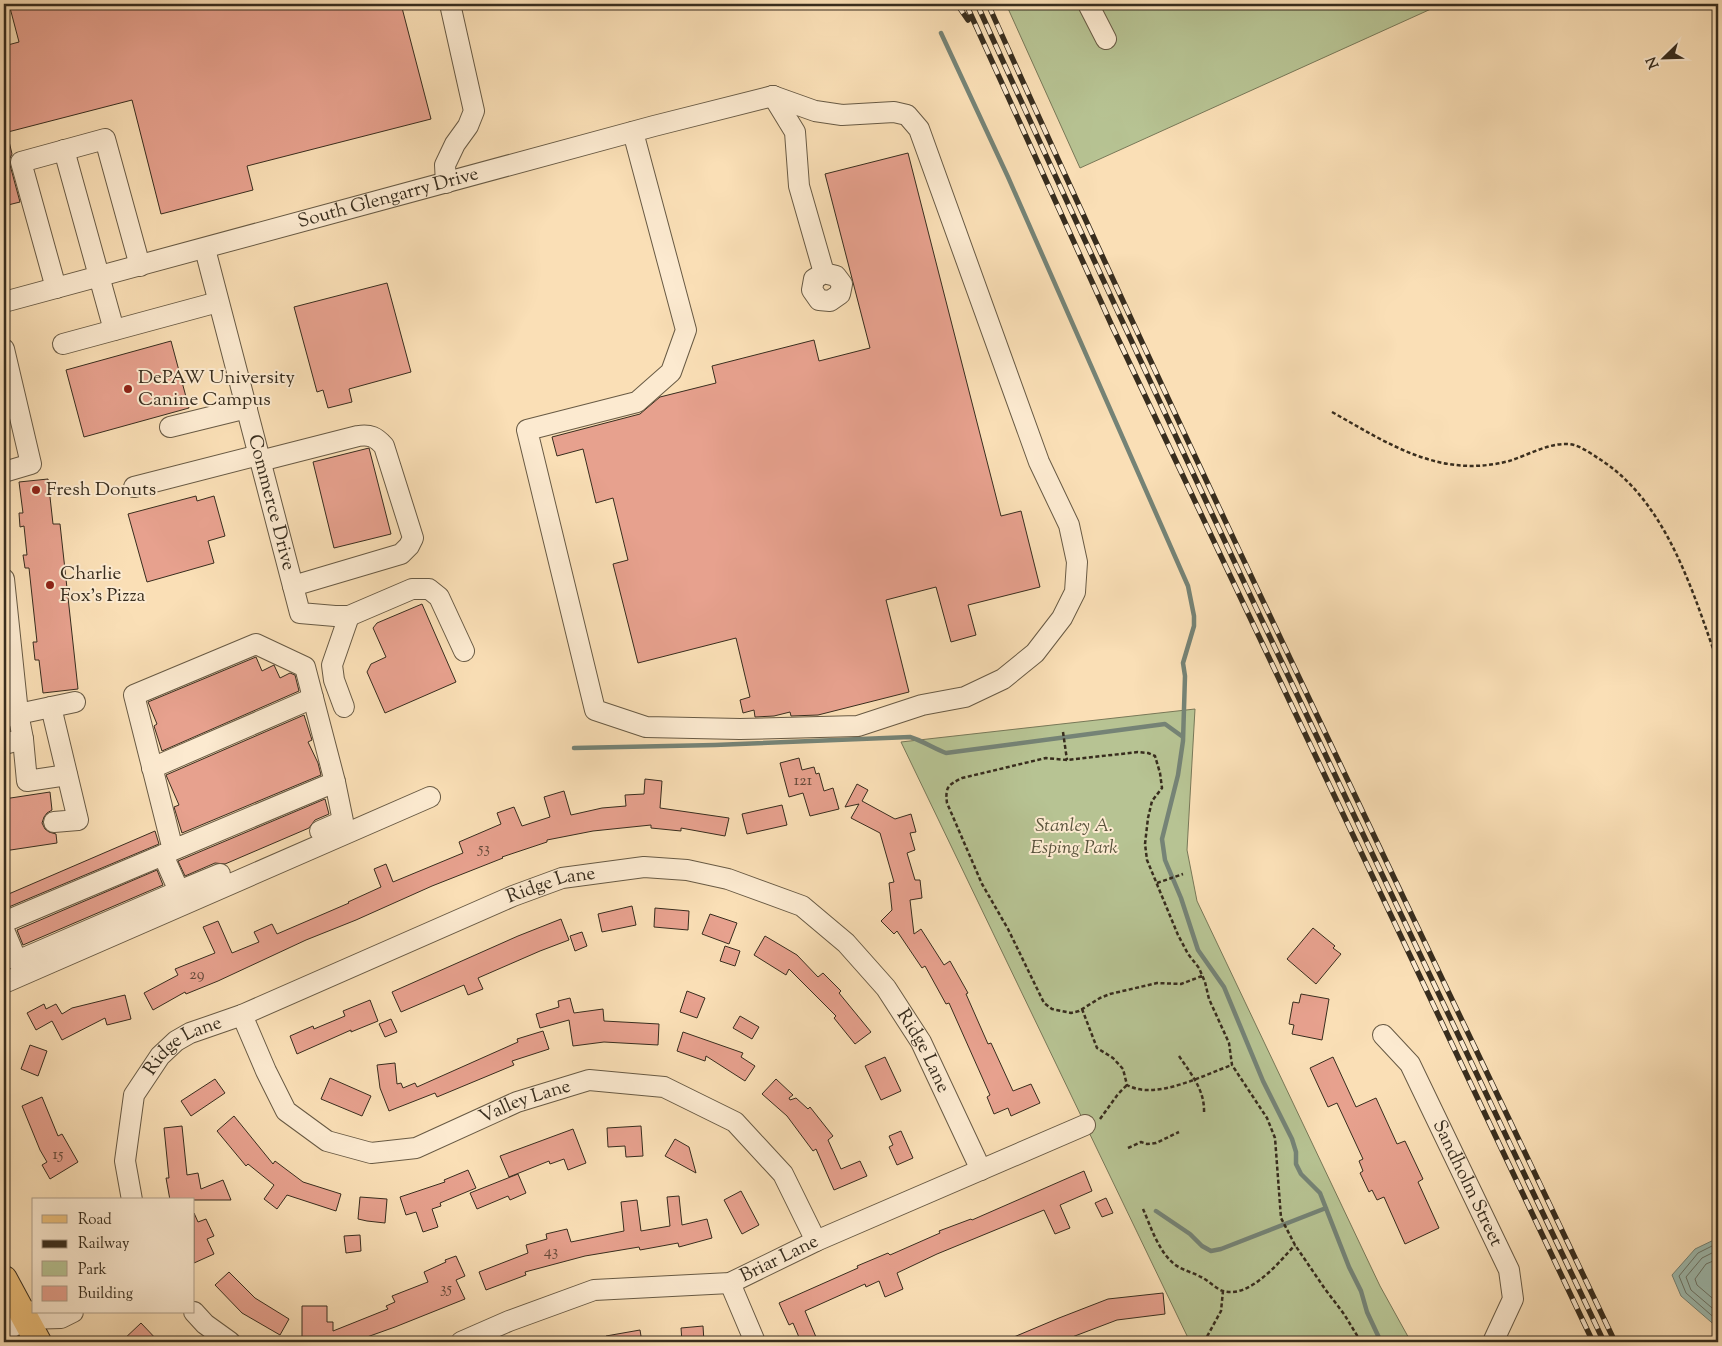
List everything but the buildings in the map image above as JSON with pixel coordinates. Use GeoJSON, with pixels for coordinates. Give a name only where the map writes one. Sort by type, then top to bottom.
{"type":"FeatureCollection","features":[{"type":"Feature","properties":{"kind":"main road"},"geometry":{"type":"LineString","coordinates":[[4,1279],[21,1321],[38,1342]]}},
{"type":"Feature","properties":{"kind":"street"},"geometry":{"type":"LineString","coordinates":[[446,183],[445,165],[455,144],[468,126],[474,111],[450,4]]}},
{"type":"Feature","properties":{"kind":"street"},"geometry":{"type":"LineString","coordinates":[[1088,4],[1106,39]]}},
{"type":"Feature","properties":{"kind":"street"},"geometry":{"type":"LineString","coordinates":[[633,132],[686,330],[671,372],[637,402],[527,430],[595,710],[646,727],[740,729],[858,726],[922,705],[965,697],[1003,679],[1035,653],[1062,618],[1075,592],[1077,562],[1069,525],[1039,462],[919,129],[907,115],[894,112],[842,115],[815,111],[773,96]]}},
{"type":"Feature","properties":{"kind":"street"},"geometry":{"type":"LineString","coordinates":[[773,96],[795,132],[798,186],[824,273]]}},
{"type":"Feature","properties":{"kind":"street","name":"South Glengarry Drive"},"geometry":{"type":"LineString","coordinates":[[4,302],[773,96]]}},
{"type":"Feature","properties":{"kind":"street"},"geometry":{"type":"LineString","coordinates":[[56,288],[21,162],[105,138],[140,266]]}},
{"type":"Feature","properties":{"kind":"street"},"geometry":{"type":"LineString","coordinates":[[64,150],[114,330]]}},
{"type":"Feature","properties":{"kind":"street","name":"Commerce Drive"},"geometry":{"type":"LineString","coordinates":[[205,249],[300,613],[349,616]]}},
{"type":"Feature","properties":{"kind":"street"},"geometry":{"type":"LineString","coordinates":[[63,344],[218,302]]}},
{"type":"Feature","properties":{"kind":"street"},"geometry":{"type":"LineString","coordinates":[[4,351],[31,464],[4,470]]}},
{"type":"Feature","properties":{"kind":"street"},"geometry":{"type":"LineString","coordinates":[[170,427],[247,408]]}},
{"type":"Feature","properties":{"kind":"street"},"geometry":{"type":"LineString","coordinates":[[134,487],[358,436],[368,435],[378,439],[384,446],[413,538],[409,546],[401,554],[293,586]]}},
{"type":"Feature","properties":{"kind":"street"},"geometry":{"type":"LineString","coordinates":[[4,579],[13,741],[27,780],[67,775]]}},
{"type":"Feature","properties":{"kind":"street"},"geometry":{"type":"LineString","coordinates":[[344,707],[334,680],[332,665],[349,616],[412,590],[429,589],[439,597],[464,651]]}},
{"type":"Feature","properties":{"kind":"street"},"geometry":{"type":"LineString","coordinates":[[4,930],[17,961],[343,821],[335,782],[305,667],[256,644],[134,695],[152,768],[168,852],[179,891]]}},
{"type":"Feature","properties":{"kind":"street"},"geometry":{"type":"LineString","coordinates":[[152,768],[314,698]]}},
{"type":"Feature","properties":{"kind":"street"},"geometry":{"type":"LineString","coordinates":[[11,715],[75,702]]}},
{"type":"Feature","properties":{"kind":"street"},"geometry":{"type":"LineString","coordinates":[[51,707],[78,820],[54,822]]}},
{"type":"Feature","properties":{"kind":"street"},"geometry":{"type":"LineString","coordinates":[[4,922],[335,782]]}},
{"type":"Feature","properties":{"kind":"street"},"geometry":{"type":"LineString","coordinates":[[4,983],[430,797]]}},
{"type":"Feature","properties":{"kind":"street","name":"Ridge Lane"},"geometry":{"type":"LineString","coordinates":[[132,1198],[125,1161],[134,1095],[160,1056],[176,1041],[190,1033],[242,1015],[513,896],[562,878],[644,867],[687,870],[728,880],[802,906],[846,943],[886,988],[921,1042],[980,1170]]}},
{"type":"Feature","properties":{"kind":"street","name":"Valley Lane"},"geometry":{"type":"LineString","coordinates":[[242,1015],[266,1071],[286,1111],[326,1141],[371,1153],[416,1148],[517,1102],[589,1080],[664,1087],[735,1122],[783,1174],[816,1241]]}},
{"type":"Feature","properties":{"kind":"street","name":"Sandholm Street"},"geometry":{"type":"LineString","coordinates":[[1383,1035],[1410,1064],[1509,1270],[1514,1299],[1492,1342]]}},
{"type":"Feature","properties":{"kind":"street","name":"Briar Lane"},"geometry":{"type":"LineString","coordinates":[[461,1342],[509,1321],[594,1290],[730,1283],[816,1241],[1092,1122]]}},
{"type":"Feature","properties":{"kind":"street"},"geometry":{"type":"LineString","coordinates":[[730,1283],[755,1342]]}},
{"type":"Feature","properties":{"kind":"street"},"geometry":{"type":"LineString","coordinates":[[195,1313],[205,1324],[230,1342]]}},
{"type":"Feature","properties":{"kind":"street"},"geometry":{"type":"LineString","coordinates":[[21,1321],[61,1318],[69,1314]]}},
{"type":"Feature","properties":{"kind":"path"},"geometry":{"type":"LineString","coordinates":[[1332,412],[1400,448],[1443,464],[1464,466],[1499,463],[1560,445],[1574,445],[1604,461],[1647,503],[1663,527],[1691,591],[1718,663]]}},
{"type":"Feature","properties":{"kind":"path"},"geometry":{"type":"LineString","coordinates":[[1063,732],[1068,760]]}},
{"type":"Feature","properties":{"kind":"path"},"geometry":{"type":"LineString","coordinates":[[1202,976],[1181,984],[1157,982],[1110,994],[1071,1013],[1052,1009],[1044,1003],[1008,929],[982,884],[950,815],[946,792],[950,784],[962,778],[1046,758],[1068,760],[1138,752],[1148,752],[1155,756],[1162,788],[1152,801],[1148,818],[1145,844],[1147,860],[1178,935],[1202,976],[1209,1000],[1229,1043],[1232,1065],[1267,1118],[1275,1138],[1281,1218],[1295,1244],[1344,1314],[1361,1342]]}},
{"type":"Feature","properties":{"kind":"path"},"geometry":{"type":"LineString","coordinates":[[1157,883],[1183,874]]}},
{"type":"Feature","properties":{"kind":"path"},"geometry":{"type":"LineString","coordinates":[[1082,1009],[1098,1048],[1113,1058],[1123,1069],[1127,1085],[1134,1089],[1148,1091],[1175,1086],[1232,1065]]}},
{"type":"Feature","properties":{"kind":"path"},"geometry":{"type":"LineString","coordinates":[[1179,1056],[1202,1093],[1204,1112]]}},
{"type":"Feature","properties":{"kind":"path"},"geometry":{"type":"LineString","coordinates":[[1092,1122],[1127,1085]]}},
{"type":"Feature","properties":{"kind":"path"},"geometry":{"type":"LineString","coordinates":[[1128,1148],[1141,1142],[1147,1144],[1156,1143],[1179,1132]]}},
{"type":"Feature","properties":{"kind":"path"},"geometry":{"type":"LineString","coordinates":[[1143,1209],[1156,1238],[1173,1263],[1202,1277],[1223,1292],[1234,1292],[1264,1278],[1295,1244]]}},
{"type":"Feature","properties":{"kind":"path"},"geometry":{"type":"LineString","coordinates":[[1204,1342],[1221,1311],[1223,1292]]}},
{"type":"Feature","properties":{"kind":"green space"},"geometry":{"type":"Polygon","coordinates":[[[1006,4],[1442,4],[1080,168],[1006,4]]]}},
{"type":"Feature","properties":{"kind":"green space","name":"Stanley A. Esping Park"},"geometry":{"type":"Polygon","coordinates":[[[1195,709],[1187,850],[1197,901],[1380,1286],[1411,1342],[1190,1342],[901,742],[1195,709]]]}},
{"type":"Feature","properties":{"kind":"water"},"geometry":{"type":"Polygon","coordinates":[[[1718,1238],[1718,1328],[1681,1296],[1672,1275],[1695,1249],[1718,1238]]]}},
{"type":"Feature","properties":{"kind":"waterway"},"geometry":{"type":"LineString","coordinates":[[941,33],[1008,177],[1188,586],[1194,626],[1183,663],[1185,676],[1183,741],[1178,775],[1162,839],[1165,860],[1181,898],[1198,950],[1224,987],[1263,1081],[1292,1139],[1296,1152],[1296,1164],[1301,1174],[1320,1193],[1349,1267],[1361,1291],[1367,1312],[1381,1342]]}},
{"type":"Feature","properties":{"kind":"waterway"},"geometry":{"type":"LineString","coordinates":[[574,748],[715,745],[910,737],[946,753],[1165,724],[1183,737]]}},
{"type":"Feature","properties":{"kind":"waterway"},"geometry":{"type":"LineString","coordinates":[[1156,1211],[1211,1251],[1221,1249],[1326,1208]]}},
{"type":"Feature","properties":{"kind":"railway"},"geometry":{"type":"LineString","coordinates":[[957,4],[968,20]]}},
{"type":"Feature","properties":{"kind":"railway"},"geometry":{"type":"LineString","coordinates":[[966,4],[1112,326],[1593,1342]]}},
{"type":"Feature","properties":{"kind":"railway"},"geometry":{"type":"LineString","coordinates":[[977,4],[1209,507],[1604,1342]]}},
{"type":"Feature","properties":{"kind":"railway"},"geometry":{"type":"LineString","coordinates":[[988,4],[1219,508],[1615,1342]]}},
{"type":"Feature","properties":{"kind":"place","name":"DePAW University Canine Campus"},"geometry":{"type":"Point","coordinates":[128,389]}},
{"type":"Feature","properties":{"kind":"place","name":"Fresh Donuts"},"geometry":{"type":"Point","coordinates":[36,490]}},
{"type":"Feature","properties":{"kind":"place","name":"Charlie Fox's Pizza"},"geometry":{"type":"Point","coordinates":[50,585]}}]}
